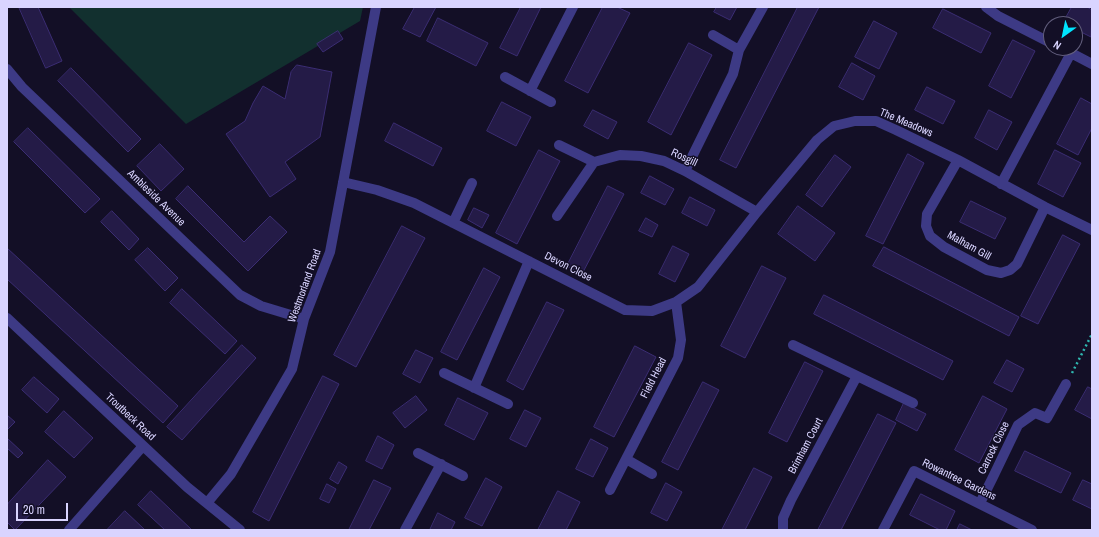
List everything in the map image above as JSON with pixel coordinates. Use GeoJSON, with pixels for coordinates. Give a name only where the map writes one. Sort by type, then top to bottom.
{"type":"FeatureCollection","features":[{"type":"Feature","properties":{"kind":"street","name":"Westmorland Road"},"geometry":{"type":"LineString","coordinates":[[207,503],[231,474],[292,369],[304,319],[330,252],[376,7]]}},
{"type":"Feature","properties":{"kind":"street"},"geometry":{"type":"LineString","coordinates":[[530,91],[573,7]]}},
{"type":"Feature","properties":{"kind":"street"},"geometry":{"type":"LineString","coordinates":[[685,171],[733,74],[739,50],[763,7]]}},
{"type":"Feature","properties":{"kind":"street"},"geometry":{"type":"LineString","coordinates":[[986,7],[998,16],[1043,39]]}},
{"type":"Feature","properties":{"kind":"street"},"geometry":{"type":"LineString","coordinates":[[713,35],[739,50]]}},
{"type":"Feature","properties":{"kind":"street"},"geometry":{"type":"LineString","coordinates":[[1001,184],[1068,56]]}},
{"type":"Feature","properties":{"kind":"street"},"geometry":{"type":"LineString","coordinates":[[1076,56],[1092,64]]}},
{"type":"Feature","properties":{"kind":"street","name":"Ambleside Avenue"},"geometry":{"type":"LineString","coordinates":[[7,69],[22,87],[240,295],[261,306],[304,319]]}},
{"type":"Feature","properties":{"kind":"street"},"geometry":{"type":"LineString","coordinates":[[505,77],[551,102]]}},
{"type":"Feature","properties":{"kind":"street","name":"The Meadows"},"geometry":{"type":"LineString","coordinates":[[676,302],[698,287],[816,140],[834,126],[855,121],[876,121],[896,130],[958,160],[1045,207],[1092,230]]}},
{"type":"Feature","properties":{"kind":"street"},"geometry":{"type":"LineString","coordinates":[[557,216],[594,162],[559,145]]}},
{"type":"Feature","properties":{"kind":"street","name":"Rosgill"},"geometry":{"type":"LineString","coordinates":[[594,162],[620,155],[641,156],[664,161],[685,171],[757,212]]}},
{"type":"Feature","properties":{"kind":"street","name":"Malham Gill"},"geometry":{"type":"LineString","coordinates":[[958,160],[927,214],[926,226],[930,236],[944,247],[986,270],[1001,273],[1010,270],[1017,264],[1045,207]]}},
{"type":"Feature","properties":{"kind":"street","name":"Devon Close"},"geometry":{"type":"LineString","coordinates":[[343,182],[377,190],[414,203],[625,310],[652,311],[676,302]]}},
{"type":"Feature","properties":{"kind":"street"},"geometry":{"type":"LineString","coordinates":[[453,222],[472,183]]}},
{"type":"Feature","properties":{"kind":"street"},"geometry":{"type":"LineString","coordinates":[[474,388],[529,261]]}},
{"type":"Feature","properties":{"kind":"street","name":"Field Head"},"geometry":{"type":"LineString","coordinates":[[610,490],[678,358],[681,340],[676,302]]}},
{"type":"Feature","properties":{"kind":"street","name":"Troutbeck Road"},"geometry":{"type":"LineString","coordinates":[[7,318],[187,487],[240,530]]}},
{"type":"Feature","properties":{"kind":"street"},"geometry":{"type":"LineString","coordinates":[[793,345],[912,403]]}},
{"type":"Feature","properties":{"kind":"street"},"geometry":{"type":"LineString","coordinates":[[444,373],[508,404]]}},
{"type":"Feature","properties":{"kind":"street","name":"Brimham Court"},"geometry":{"type":"LineString","coordinates":[[783,530],[783,518],[791,500],[857,376]]}},
{"type":"Feature","properties":{"kind":"street","name":"Carrock Close"},"geometry":{"type":"LineString","coordinates":[[980,503],[1018,425],[1035,413],[1047,418],[1066,384]]}},
{"type":"Feature","properties":{"kind":"street"},"geometry":{"type":"LineString","coordinates":[[69,530],[143,446]]}},
{"type":"Feature","properties":{"kind":"street"},"geometry":{"type":"LineString","coordinates":[[418,452],[463,476]]}},
{"type":"Feature","properties":{"kind":"street"},"geometry":{"type":"LineString","coordinates":[[626,459],[652,474]]}},
{"type":"Feature","properties":{"kind":"street"},"geometry":{"type":"LineString","coordinates":[[405,530],[440,464]]}},
{"type":"Feature","properties":{"kind":"street","name":"Rowantree Gardens"},"geometry":{"type":"LineString","coordinates":[[883,530],[914,471],[1032,530]]}},
{"type":"Feature","properties":{"kind":"path"},"geometry":{"type":"LineString","coordinates":[[1066,384],[1092,334]]}},
{"type":"Feature","properties":{"kind":"green space"},"geometry":{"type":"Polygon","coordinates":[[[69,7],[363,7],[360,21],[186,124],[69,7]]]}},
{"type":"Feature","properties":{"kind":"building"},"geometry":{"type":"Polygon","coordinates":[[[19,7],[38,7],[62,61],[46,68],[19,7]]]}},
{"type":"Feature","properties":{"kind":"building"},"geometry":{"type":"Polygon","coordinates":[[[415,7],[436,7],[420,37],[403,29],[415,7]]]}},
{"type":"Feature","properties":{"kind":"building"},"geometry":{"type":"Polygon","coordinates":[[[521,7],[541,7],[517,56],[500,48],[521,7]]]}},
{"type":"Feature","properties":{"kind":"building"},"geometry":{"type":"Polygon","coordinates":[[[603,7],[617,7],[630,13],[588,93],[565,81],[603,7]]]}},
{"type":"Feature","properties":{"kind":"building"},"geometry":{"type":"Polygon","coordinates":[[[717,7],[737,7],[730,20],[714,12],[717,7]]]}},
{"type":"Feature","properties":{"kind":"building"},"geometry":{"type":"Polygon","coordinates":[[[798,7],[819,7],[736,168],[720,160],[798,7]]]}},
{"type":"Feature","properties":{"kind":"building"},"geometry":{"type":"Polygon","coordinates":[[[1072,7],[1087,7],[1092,10],[1091,37],[1083,33],[1083,16],[1067,16],[1072,7]]]}},
{"type":"Feature","properties":{"kind":"building"},"geometry":{"type":"Polygon","coordinates":[[[943,9],[991,33],[981,53],[933,28],[943,9]]]}},
{"type":"Feature","properties":{"kind":"building"},"geometry":{"type":"Polygon","coordinates":[[[438,18],[488,43],[476,66],[427,41],[438,18]]]}},
{"type":"Feature","properties":{"kind":"building"},"geometry":{"type":"Polygon","coordinates":[[[874,21],[897,33],[879,69],[855,57],[874,21]]]}},
{"type":"Feature","properties":{"kind":"building"},"geometry":{"type":"Polygon","coordinates":[[[338,31],[343,39],[323,52],[317,44],[338,31]]]}},
{"type":"Feature","properties":{"kind":"building"},"geometry":{"type":"Polygon","coordinates":[[[1013,40],[1035,51],[1011,98],[989,86],[1013,40]]]}},
{"type":"Feature","properties":{"kind":"building"},"geometry":{"type":"Polygon","coordinates":[[[689,43],[712,55],[671,135],[648,122],[689,43]]]}},
{"type":"Feature","properties":{"kind":"building"},"geometry":{"type":"Polygon","coordinates":[[[852,63],[875,76],[863,100],[839,87],[852,63]]]}},
{"type":"Feature","properties":{"kind":"building"},"geometry":{"type":"Polygon","coordinates":[[[297,65],[332,72],[320,137],[285,162],[296,179],[270,197],[226,134],[245,121],[263,86],[285,99],[291,72],[297,65]]]}},
{"type":"Feature","properties":{"kind":"building"},"geometry":{"type":"Polygon","coordinates":[[[71,68],[141,139],[128,152],[58,81],[71,68]]]}},
{"type":"Feature","properties":{"kind":"building"},"geometry":{"type":"Polygon","coordinates":[[[927,87],[955,101],[943,124],[915,110],[927,87]]]}},
{"type":"Feature","properties":{"kind":"building"},"geometry":{"type":"Polygon","coordinates":[[[1081,98],[1092,104],[1092,128],[1078,155],[1057,144],[1081,98]]]}},
{"type":"Feature","properties":{"kind":"building"},"geometry":{"type":"Polygon","coordinates":[[[502,102],[531,117],[516,146],[487,131],[502,102]]]}},
{"type":"Feature","properties":{"kind":"building"},"geometry":{"type":"Polygon","coordinates":[[[593,110],[617,122],[608,139],[584,126],[593,110]]]}},
{"type":"Feature","properties":{"kind":"building"},"geometry":{"type":"Polygon","coordinates":[[[989,110],[1012,122],[997,150],[975,138],[989,110]]]}},
{"type":"Feature","properties":{"kind":"building"},"geometry":{"type":"Polygon","coordinates":[[[394,123],[442,148],[433,166],[385,141],[394,123]]]}},
{"type":"Feature","properties":{"kind":"building"},"geometry":{"type":"Polygon","coordinates":[[[28,128],[100,199],[85,213],[14,142],[28,128]]]}},
{"type":"Feature","properties":{"kind":"building"},"geometry":{"type":"Polygon","coordinates":[[[160,144],[184,169],[161,191],[137,166],[160,144]]]}},
{"type":"Feature","properties":{"kind":"building"},"geometry":{"type":"Polygon","coordinates":[[[539,150],[560,161],[517,244],[496,233],[539,150]]]}},
{"type":"Feature","properties":{"kind":"building"},"geometry":{"type":"Polygon","coordinates":[[[1055,150],[1081,163],[1063,197],[1038,184],[1055,150]]]}},
{"type":"Feature","properties":{"kind":"building"},"geometry":{"type":"Polygon","coordinates":[[[908,154],[924,163],[883,244],[866,236],[908,154]]]}},
{"type":"Feature","properties":{"kind":"building"},"geometry":{"type":"Polygon","coordinates":[[[835,155],[851,167],[822,207],[806,195],[835,155]]]}},
{"type":"Feature","properties":{"kind":"building"},"geometry":{"type":"Polygon","coordinates":[[[650,176],[674,189],[665,205],[641,193],[650,176]]]}},
{"type":"Feature","properties":{"kind":"building"},"geometry":{"type":"Polygon","coordinates":[[[188,186],[244,242],[270,216],[287,232],[248,271],[176,199],[188,186]]]}},
{"type":"Feature","properties":{"kind":"building"},"geometry":{"type":"Polygon","coordinates":[[[608,186],[624,194],[582,274],[567,266],[608,186]]]}},
{"type":"Feature","properties":{"kind":"building"},"geometry":{"type":"Polygon","coordinates":[[[690,197],[715,210],[707,226],[682,213],[690,197]]]}},
{"type":"Feature","properties":{"kind":"building"},"geometry":{"type":"Polygon","coordinates":[[[971,201],[1006,218],[995,239],[960,222],[971,201]]]}},
{"type":"Feature","properties":{"kind":"building"},"geometry":{"type":"Polygon","coordinates":[[[798,206],[835,233],[815,261],[778,234],[798,206]]]}},
{"type":"Feature","properties":{"kind":"building"},"geometry":{"type":"Polygon","coordinates":[[[474,208],[489,215],[482,228],[468,220],[474,208]]]}},
{"type":"Feature","properties":{"kind":"building"},"geometry":{"type":"Polygon","coordinates":[[[112,211],[139,239],[129,250],[101,222],[112,211]]]}},
{"type":"Feature","properties":{"kind":"building"},"geometry":{"type":"Polygon","coordinates":[[[646,218],[658,225],[652,237],[639,231],[646,218]]]}},
{"type":"Feature","properties":{"kind":"building"},"geometry":{"type":"Polygon","coordinates":[[[402,226],[425,238],[356,367],[334,355],[402,226]]]}},
{"type":"Feature","properties":{"kind":"building"},"geometry":{"type":"Polygon","coordinates":[[[1063,235],[1080,244],[1038,324],[1021,316],[1063,235]]]}},
{"type":"Feature","properties":{"kind":"building"},"geometry":{"type":"Polygon","coordinates":[[[673,246],[689,254],[675,282],[659,274],[673,246]]]}},
{"type":"Feature","properties":{"kind":"building"},"geometry":{"type":"Polygon","coordinates":[[[884,247],[1019,317],[1009,336],[873,266],[884,247]]]}},
{"type":"Feature","properties":{"kind":"building"},"geometry":{"type":"Polygon","coordinates":[[[7,248],[178,406],[163,423],[7,279],[7,248]]]}},
{"type":"Feature","properties":{"kind":"building"},"geometry":{"type":"Polygon","coordinates":[[[148,248],[178,278],[165,291],[135,260],[148,248]]]}},
{"type":"Feature","properties":{"kind":"building"},"geometry":{"type":"Polygon","coordinates":[[[762,266],[786,278],[745,358],[721,346],[762,266]]]}},
{"type":"Feature","properties":{"kind":"building"},"geometry":{"type":"Polygon","coordinates":[[[484,268],[500,277],[457,360],[441,352],[484,268]]]}},
{"type":"Feature","properties":{"kind":"building"},"geometry":{"type":"Polygon","coordinates":[[[182,289],[237,341],[225,354],[170,303],[182,289]]]}},
{"type":"Feature","properties":{"kind":"building"},"geometry":{"type":"Polygon","coordinates":[[[824,295],[953,361],[943,380],[814,314],[824,295]]]}},
{"type":"Feature","properties":{"kind":"building"},"geometry":{"type":"Polygon","coordinates":[[[547,302],[564,310],[523,390],[507,381],[547,302]]]}},
{"type":"Feature","properties":{"kind":"building"},"geometry":{"type":"Polygon","coordinates":[[[242,345],[256,358],[182,440],[167,427],[242,345]]]}},
{"type":"Feature","properties":{"kind":"building"},"geometry":{"type":"Polygon","coordinates":[[[635,346],[656,357],[614,437],[594,427],[635,346]]]}},
{"type":"Feature","properties":{"kind":"building"},"geometry":{"type":"Polygon","coordinates":[[[416,350],[433,358],[420,383],[403,374],[416,350]]]}},
{"type":"Feature","properties":{"kind":"building"},"geometry":{"type":"Polygon","coordinates":[[[1007,360],[1024,369],[1012,392],[994,383],[1007,360]]]}},
{"type":"Feature","properties":{"kind":"building"},"geometry":{"type":"Polygon","coordinates":[[[805,362],[823,371],[787,442],[769,433],[805,362]]]}},
{"type":"Feature","properties":{"kind":"building"},"geometry":{"type":"Polygon","coordinates":[[[323,376],[339,384],[269,521],[253,512],[323,376]]]}},
{"type":"Feature","properties":{"kind":"building"},"geometry":{"type":"Polygon","coordinates":[[[34,377],[59,399],[47,413],[22,390],[34,377]]]}},
{"type":"Feature","properties":{"kind":"building"},"geometry":{"type":"Polygon","coordinates":[[[703,382],[719,390],[678,470],[662,462],[703,382]]]}},
{"type":"Feature","properties":{"kind":"building"},"geometry":{"type":"Polygon","coordinates":[[[1088,387],[1092,389],[1092,419],[1075,410],[1088,387]]]}},
{"type":"Feature","properties":{"kind":"building"},"geometry":{"type":"Polygon","coordinates":[[[416,396],[427,410],[405,428],[393,413],[416,396]]]}},
{"type":"Feature","properties":{"kind":"building"},"geometry":{"type":"Polygon","coordinates":[[[983,396],[1007,409],[979,463],[955,450],[983,396]]]}},
{"type":"Feature","properties":{"kind":"building"},"geometry":{"type":"Polygon","coordinates":[[[458,398],[488,413],[474,440],[445,425],[458,398]]]}},
{"type":"Feature","properties":{"kind":"building"},"geometry":{"type":"Polygon","coordinates":[[[904,403],[926,414],[917,431],[896,420],[904,403]]]}},
{"type":"Feature","properties":{"kind":"building"},"geometry":{"type":"Polygon","coordinates":[[[525,410],[541,418],[526,447],[510,439],[525,410]]]}},
{"type":"Feature","properties":{"kind":"building"},"geometry":{"type":"Polygon","coordinates":[[[64,411],[93,438],[74,458],[45,432],[64,411]]]}},
{"type":"Feature","properties":{"kind":"building"},"geometry":{"type":"Polygon","coordinates":[[[878,414],[896,423],[841,530],[818,530],[878,414]]]}},
{"type":"Feature","properties":{"kind":"building"},"geometry":{"type":"Polygon","coordinates":[[[7,415],[15,422],[7,430],[7,415]]]}},
{"type":"Feature","properties":{"kind":"building"},"geometry":{"type":"Polygon","coordinates":[[[378,436],[394,445],[382,469],[366,461],[378,436]]]}},
{"type":"Feature","properties":{"kind":"building"},"geometry":{"type":"Polygon","coordinates":[[[7,438],[23,453],[18,458],[7,448],[7,438]]]}},
{"type":"Feature","properties":{"kind":"building"},"geometry":{"type":"Polygon","coordinates":[[[591,439],[608,448],[593,477],[576,469],[591,439]]]}},
{"type":"Feature","properties":{"kind":"building"},"geometry":{"type":"Polygon","coordinates":[[[1025,451],[1071,473],[1061,493],[1015,471],[1025,451]]]}},
{"type":"Feature","properties":{"kind":"building"},"geometry":{"type":"Polygon","coordinates":[[[48,460],[66,477],[15,530],[7,522],[7,505],[48,460]]]}},
{"type":"Feature","properties":{"kind":"building"},"geometry":{"type":"Polygon","coordinates":[[[339,462],[347,467],[338,484],[330,479],[339,462]]]}},
{"type":"Feature","properties":{"kind":"building"},"geometry":{"type":"Polygon","coordinates":[[[754,468],[772,477],[745,530],[722,530],[754,468]]]}},
{"type":"Feature","properties":{"kind":"building"},"geometry":{"type":"Polygon","coordinates":[[[486,478],[502,487],[482,526],[465,518],[486,478]]]}},
{"type":"Feature","properties":{"kind":"building"},"geometry":{"type":"Polygon","coordinates":[[[374,480],[391,488],[369,530],[349,530],[374,480]]]}},
{"type":"Feature","properties":{"kind":"building"},"geometry":{"type":"Polygon","coordinates":[[[1083,480],[1092,484],[1092,509],[1073,500],[1083,480]]]}},
{"type":"Feature","properties":{"kind":"building"},"geometry":{"type":"Polygon","coordinates":[[[666,483],[682,492],[667,521],[651,513],[666,483]]]}},
{"type":"Feature","properties":{"kind":"building"},"geometry":{"type":"Polygon","coordinates":[[[327,484],[336,489],[329,503],[320,499],[327,484]]]}},
{"type":"Feature","properties":{"kind":"building"},"geometry":{"type":"Polygon","coordinates":[[[151,491],[192,530],[165,530],[138,505],[151,491]]]}},
{"type":"Feature","properties":{"kind":"building"},"geometry":{"type":"Polygon","coordinates":[[[558,491],[580,502],[566,530],[538,530],[558,491]]]}},
{"type":"Feature","properties":{"kind":"building"},"geometry":{"type":"Polygon","coordinates":[[[921,494],[955,511],[946,530],[940,530],[910,515],[921,494]]]}},
{"type":"Feature","properties":{"kind":"building"},"geometry":{"type":"Polygon","coordinates":[[[125,511],[144,529],[107,530],[125,511]]]}},
{"type":"Feature","properties":{"kind":"building"},"geometry":{"type":"Polygon","coordinates":[[[438,513],[455,522],[451,530],[430,530],[438,513]]]}},
{"type":"Feature","properties":{"kind":"building"},"geometry":{"type":"Polygon","coordinates":[[[960,524],[972,530],[957,530],[960,524]]]}}]}
